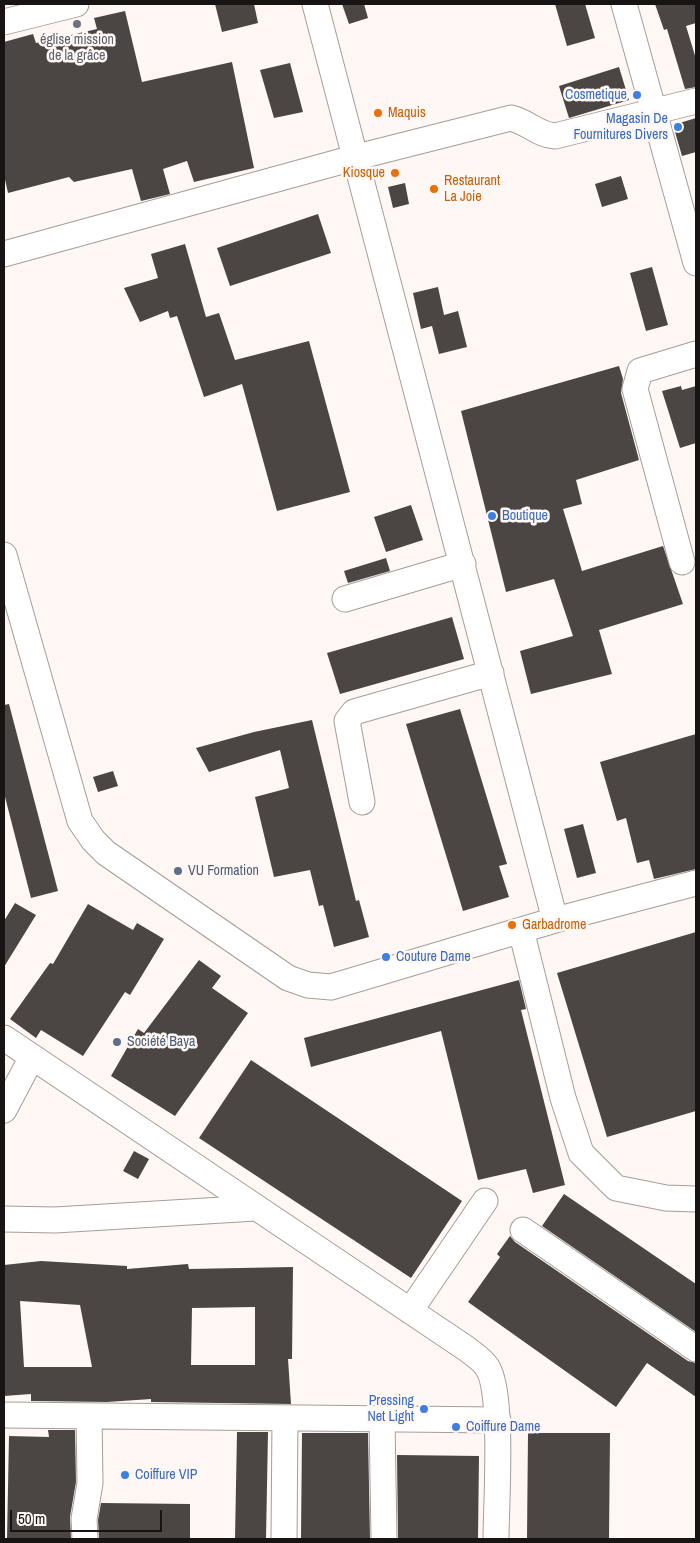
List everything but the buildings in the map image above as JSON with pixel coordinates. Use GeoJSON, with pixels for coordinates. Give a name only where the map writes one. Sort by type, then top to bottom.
{"type":"FeatureCollection","features":[{"type":"Feature","properties":{"kind":"street"},"geometry":{"type":"LineString","coordinates":[[4,22],[76,4]]}},
{"type":"Feature","properties":{"kind":"street"},"geometry":{"type":"LineString","coordinates":[[315,4],[357,157],[555,920]]}},
{"type":"Feature","properties":{"kind":"street"},"geometry":{"type":"LineString","coordinates":[[624,4],[656,113],[696,263]]}},
{"type":"Feature","properties":{"kind":"street"},"geometry":{"type":"LineString","coordinates":[[4,254],[357,157],[511,118],[521,120],[543,135],[555,136],[656,113],[696,101]]}},
{"type":"Feature","properties":{"kind":"street"},"geometry":{"type":"LineString","coordinates":[[682,562],[635,389],[640,371],[696,354]]}},
{"type":"Feature","properties":{"kind":"street"},"geometry":{"type":"LineString","coordinates":[[4,554],[80,820],[93,840],[106,853],[288,978],[308,985],[331,986],[555,920],[696,883]]}},
{"type":"Feature","properties":{"kind":"street"},"geometry":{"type":"LineString","coordinates":[[345,599],[463,564]]}},
{"type":"Feature","properties":{"kind":"street"},"geometry":{"type":"LineString","coordinates":[[362,802],[348,721],[354,712],[491,672]]}},
{"type":"Feature","properties":{"kind":"street"},"geometry":{"type":"LineString","coordinates":[[521,930],[564,1098],[581,1153],[616,1188],[666,1198],[696,1199]]}},
{"type":"Feature","properties":{"kind":"street"},"geometry":{"type":"LineString","coordinates":[[4,1038],[410,1310],[467,1349],[488,1367],[495,1391],[498,1420],[496,1539]]}},
{"type":"Feature","properties":{"kind":"street"},"geometry":{"type":"LineString","coordinates":[[4,1110],[32,1057]]}},
{"type":"Feature","properties":{"kind":"street"},"geometry":{"type":"LineString","coordinates":[[410,1310],[485,1202]]}},
{"type":"Feature","properties":{"kind":"street"},"geometry":{"type":"LineString","coordinates":[[4,1219],[55,1220],[256,1208]]}},
{"type":"Feature","properties":{"kind":"street"},"geometry":{"type":"LineString","coordinates":[[523,1230],[696,1349]]}},
{"type":"Feature","properties":{"kind":"street"},"geometry":{"type":"LineString","coordinates":[[4,1415],[498,1420]]}},
{"type":"Feature","properties":{"kind":"street"},"geometry":{"type":"LineString","coordinates":[[86,1539],[84,1519],[90,1483],[89,1416]]}},
{"type":"Feature","properties":{"kind":"street"},"geometry":{"type":"LineString","coordinates":[[284,1539],[285,1418]]}},
{"type":"Feature","properties":{"kind":"street"},"geometry":{"type":"LineString","coordinates":[[382,1419],[384,1539]]}},
{"type":"Feature","properties":{"kind":"place","name":"église mission de la grâce"},"geometry":{"type":"Point","coordinates":[77,24]}},
{"type":"Feature","properties":{"kind":"place","name":"Cosmetique"},"geometry":{"type":"Point","coordinates":[637,95]}},
{"type":"Feature","properties":{"kind":"place","name":"Maquis"},"geometry":{"type":"Point","coordinates":[378,113]}},
{"type":"Feature","properties":{"kind":"place","name":"Magasin De Fournitures Divers"},"geometry":{"type":"Point","coordinates":[678,127]}},
{"type":"Feature","properties":{"kind":"place","name":"Kiosque"},"geometry":{"type":"Point","coordinates":[395,173]}},
{"type":"Feature","properties":{"kind":"place","name":"Restaurant La Joie"},"geometry":{"type":"Point","coordinates":[434,189]}},
{"type":"Feature","properties":{"kind":"place","name":"Boutique"},"geometry":{"type":"Point","coordinates":[492,516]}},
{"type":"Feature","properties":{"kind":"place","name":"VU Formation"},"geometry":{"type":"Point","coordinates":[178,871]}},
{"type":"Feature","properties":{"kind":"place","name":"Garbadrome"},"geometry":{"type":"Point","coordinates":[512,925]}},
{"type":"Feature","properties":{"kind":"place","name":"Couture Dame"},"geometry":{"type":"Point","coordinates":[386,957]}},
{"type":"Feature","properties":{"kind":"place","name":"Société Baya"},"geometry":{"type":"Point","coordinates":[117,1042]}},
{"type":"Feature","properties":{"kind":"place","name":"Pressing Net Light"},"geometry":{"type":"Point","coordinates":[424,1409]}},
{"type":"Feature","properties":{"kind":"place","name":"Coiffure Dame"},"geometry":{"type":"Point","coordinates":[456,1427]}},
{"type":"Feature","properties":{"kind":"place","name":"Coiffure VIP"},"geometry":{"type":"Point","coordinates":[125,1475]}}]}
